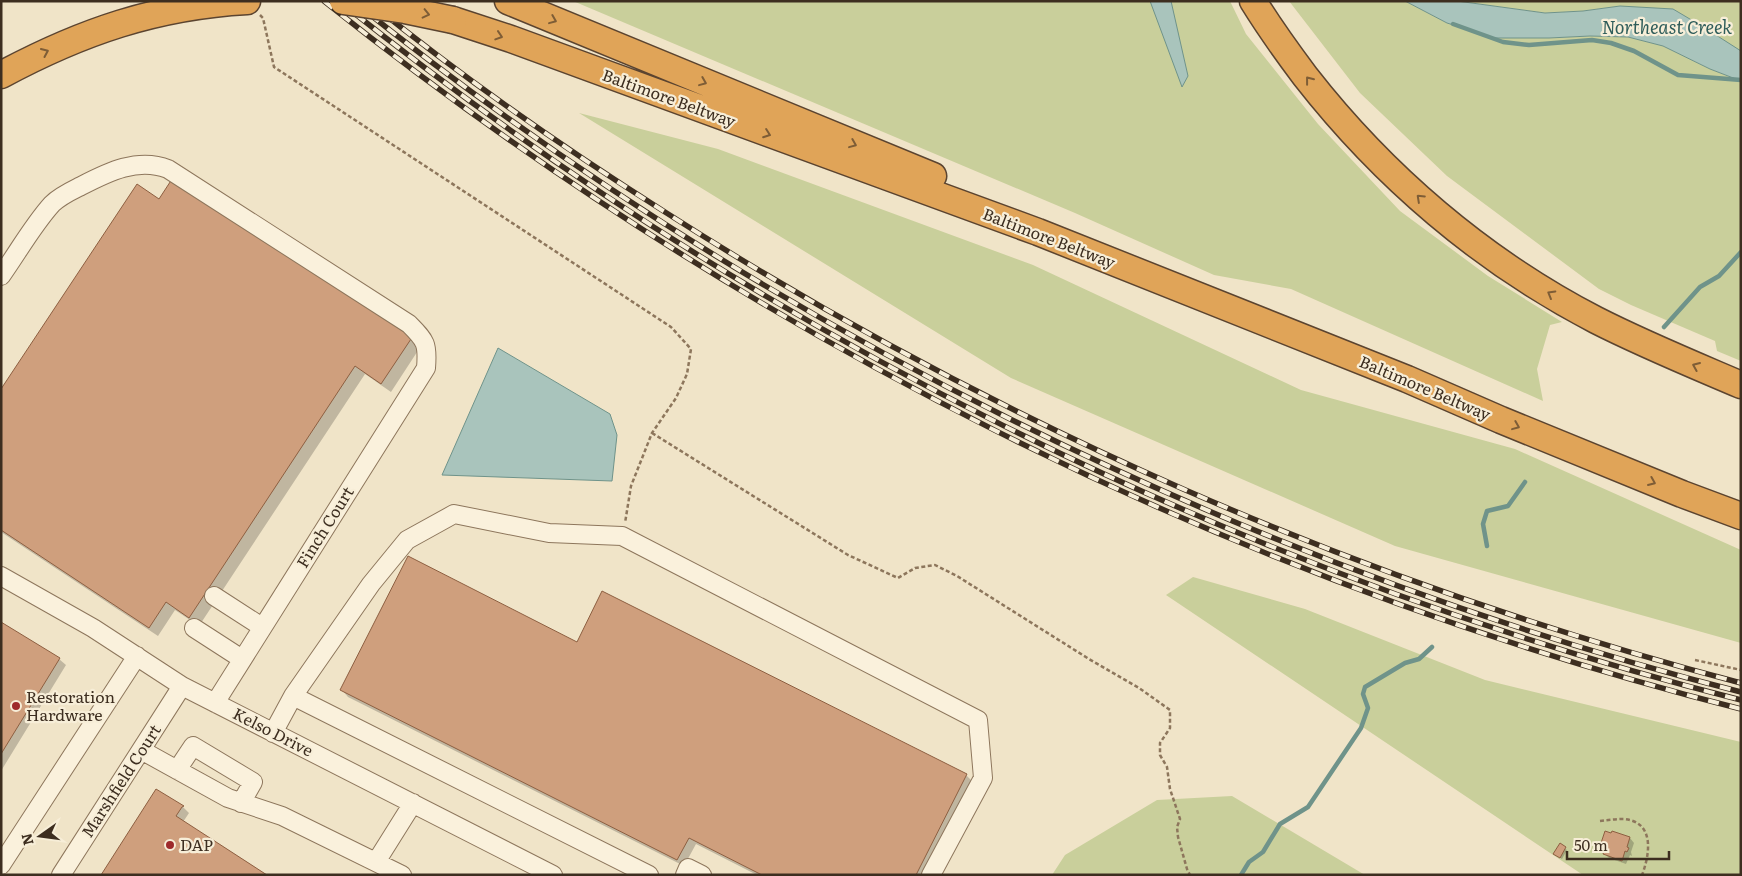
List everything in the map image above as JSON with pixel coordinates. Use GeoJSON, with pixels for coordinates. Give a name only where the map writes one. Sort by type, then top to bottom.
{"type":"FeatureCollection","features":[{"type":"Feature","properties":{"kind":"highway","name":"Baltimore Beltway"},"geometry":{"type":"LineString","coordinates":[[343,1],[405,10],[453,20],[1038,232],[1407,379],[1501,420],[1741,516]]}},
{"type":"Feature","properties":{"kind":"highway"},"geometry":{"type":"LineString","coordinates":[[508,1],[1043,222],[1407,379]]}},
{"type":"Feature","properties":{"kind":"highway"},"geometry":{"type":"LineString","coordinates":[[1254,1],[1288,54],[1355,135],[1446,221],[1490,255],[1540,288],[1595,319],[1655,348],[1741,385]]}},
{"type":"Feature","properties":{"kind":"highway"},"geometry":{"type":"LineString","coordinates":[[1,75],[84,35],[118,24],[177,9],[225,2],[253,7]]}},
{"type":"Feature","properties":{"kind":"street","name":"Finch Court"},"geometry":{"type":"LineString","coordinates":[[1,276],[49,209],[66,194],[120,168],[152,165],[168,169],[410,324],[422,336],[428,350],[426,368],[215,702]]}},
{"type":"Feature","properties":{"kind":"street"},"geometry":{"type":"LineString","coordinates":[[273,733],[294,696],[371,584],[407,540],[454,514],[549,533],[622,536],[978,720],[983,778],[932,875]]}},
{"type":"Feature","properties":{"kind":"street","name":"Kelso Drive"},"geometry":{"type":"LineString","coordinates":[[1,576],[92,628],[182,686],[553,875]]}},
{"type":"Feature","properties":{"kind":"street"},"geometry":{"type":"LineString","coordinates":[[214,596],[262,627]]}},
{"type":"Feature","properties":{"kind":"street"},"geometry":{"type":"LineString","coordinates":[[194,628],[242,659]]}},
{"type":"Feature","properties":{"kind":"street"},"geometry":{"type":"LineString","coordinates":[[1,865],[137,656]]}},
{"type":"Feature","properties":{"kind":"street","name":"Marshfield Court"},"geometry":{"type":"LineString","coordinates":[[61,875],[182,686]]}},
{"type":"Feature","properties":{"kind":"street"},"geometry":{"type":"LineString","coordinates":[[294,696],[649,875]]}},
{"type":"Feature","properties":{"kind":"street"},"geometry":{"type":"LineString","coordinates":[[177,770],[193,746],[253,782],[241,803]]}},
{"type":"Feature","properties":{"kind":"street"},"geometry":{"type":"LineString","coordinates":[[141,750],[228,798],[282,816],[402,875]]}},
{"type":"Feature","properties":{"kind":"street"},"geometry":{"type":"LineString","coordinates":[[376,862],[413,803]]}},
{"type":"Feature","properties":{"kind":"street"},"geometry":{"type":"LineString","coordinates":[[685,875],[688,868],[702,875]]}},
{"type":"Feature","properties":{"kind":"path"},"geometry":{"type":"LineString","coordinates":[[253,7],[263,18],[274,67],[671,327],[691,349],[687,374],[676,398],[652,433],[632,486],[622,536]]}},
{"type":"Feature","properties":{"kind":"path"},"geometry":{"type":"LineString","coordinates":[[652,433],[848,555],[898,578],[915,568],[934,565],[957,576],[1089,659],[1139,688],[1170,710],[1170,728],[1160,744],[1160,755],[1167,768],[1170,789],[1180,819],[1177,827],[1178,837],[1190,875]]}},
{"type":"Feature","properties":{"kind":"path"},"geometry":{"type":"LineString","coordinates":[[1695,660],[1741,670]]}},
{"type":"Feature","properties":{"kind":"path"},"geometry":{"type":"LineString","coordinates":[[1600,821],[1631,820],[1642,826],[1648,837],[1649,846],[1642,875]]}},
{"type":"Feature","properties":{"kind":"green space"},"geometry":{"type":"Polygon","coordinates":[[[573,1],[1230,1],[1246,34],[1318,124],[1400,211],[1488,276],[1562,322],[1550,325],[1537,369],[1543,401],[1291,289],[1214,275],[1075,213],[573,1]]]}},
{"type":"Feature","properties":{"kind":"green space"},"geometry":{"type":"Polygon","coordinates":[[[1289,1],[1405,1],[1447,23],[1549,38],[1628,37],[1663,46],[1710,69],[1741,81],[1741,361],[1717,351],[1715,341],[1631,305],[1599,289],[1447,176],[1360,93],[1289,1]]]}},
{"type":"Feature","properties":{"kind":"green space"},"geometry":{"type":"Polygon","coordinates":[[[1457,1],[1741,1],[1741,51],[1620,6],[1583,11],[1545,13],[1457,1]]]}},
{"type":"Feature","properties":{"kind":"green space"},"geometry":{"type":"Polygon","coordinates":[[[579,113],[718,149],[1033,265],[1301,390],[1515,449],[1741,550],[1741,643],[1395,546],[1011,378],[579,113]]]}},
{"type":"Feature","properties":{"kind":"green space"},"geometry":{"type":"Polygon","coordinates":[[[1193,577],[1305,609],[1485,680],[1741,742],[1741,875],[1583,875],[1166,595],[1193,577]]]}},
{"type":"Feature","properties":{"kind":"green space"},"geometry":{"type":"Polygon","coordinates":[[[1232,796],[1365,875],[1052,875],[1065,855],[1157,800],[1232,796]]]}},
{"type":"Feature","properties":{"kind":"water"},"geometry":{"type":"Polygon","coordinates":[[[1150,1],[1171,1],[1188,76],[1182,87],[1150,1]]]}},
{"type":"Feature","properties":{"kind":"water","name":"Northeast Creek"},"geometry":{"type":"Polygon","coordinates":[[[1405,1],[1457,1],[1545,13],[1583,11],[1620,6],[1673,9],[1741,51],[1741,81],[1710,69],[1663,46],[1628,37],[1494,38],[1447,23],[1405,1]]]}},
{"type":"Feature","properties":{"kind":"water"},"geometry":{"type":"Polygon","coordinates":[[[498,348],[610,414],[617,435],[612,481],[442,475],[498,348]]]}},
{"type":"Feature","properties":{"kind":"building"},"geometry":{"type":"Polygon","coordinates":[[[174,176],[413,336],[381,384],[355,366],[189,618],[166,602],[149,628],[1,530],[1,389],[137,184],[159,199],[174,176]]]}},
{"type":"Feature","properties":{"kind":"building"},"geometry":{"type":"Polygon","coordinates":[[[408,556],[577,642],[602,591],[967,774],[916,875],[762,875],[689,838],[677,860],[340,690],[408,556]]]}},
{"type":"Feature","properties":{"kind":"building","name":"Restoration Hardware"},"geometry":{"type":"Polygon","coordinates":[[[1,622],[60,658],[1,754],[1,622]]]}},
{"type":"Feature","properties":{"kind":"building","name":"DAP"},"geometry":{"type":"Polygon","coordinates":[[[156,789],[184,806],[176,816],[267,875],[101,875],[156,789]]]}},
{"type":"Feature","properties":{"kind":"building"},"geometry":{"type":"Polygon","coordinates":[[[1605,831],[1611,833],[1612,831],[1630,837],[1627,847],[1629,848],[1627,852],[1625,851],[1622,861],[1603,854],[1606,845],[1601,843],[1605,831]]]}},
{"type":"Feature","properties":{"kind":"building"},"geometry":{"type":"Polygon","coordinates":[[[1560,843],[1566,847],[1560,858],[1553,854],[1560,843]]]}},
{"type":"Feature","properties":{"kind":"waterway","name":"Northeast Creek"},"geometry":{"type":"LineString","coordinates":[[1453,24],[1503,42],[1529,45],[1592,40],[1611,43],[1634,51],[1678,75],[1741,80]]}},
{"type":"Feature","properties":{"kind":"waterway"},"geometry":{"type":"LineString","coordinates":[[1664,327],[1700,287],[1719,276],[1741,252]]}},
{"type":"Feature","properties":{"kind":"waterway"},"geometry":{"type":"LineString","coordinates":[[1487,546],[1483,524],[1487,511],[1508,506],[1525,482]]}},
{"type":"Feature","properties":{"kind":"waterway"},"geometry":{"type":"LineString","coordinates":[[1241,875],[1249,862],[1263,852],[1280,824],[1308,807],[1361,728],[1368,708],[1363,694],[1365,687],[1405,663],[1419,659],[1432,647]]}},
{"type":"Feature","properties":{"kind":"railway"},"geometry":{"type":"LineString","coordinates":[[324,1],[483,121],[649,233],[819,336],[995,430],[1175,515],[1360,590],[1549,655],[1741,709]]}},
{"type":"Feature","properties":{"kind":"railway"},"geometry":{"type":"LineString","coordinates":[[339,1],[496,120],[659,230],[828,332],[1002,425],[1181,509],[1364,582],[1551,646],[1741,700]]}},
{"type":"Feature","properties":{"kind":"railway"},"geometry":{"type":"LineString","coordinates":[[353,1],[507,118],[669,227],[837,327],[1011,419],[1189,502],[1370,576],[1555,639],[1741,692]]}},
{"type":"Feature","properties":{"kind":"railway"},"geometry":{"type":"LineString","coordinates":[[368,1],[513,111],[665,212],[791,289],[919,361],[1050,428],[1184,489],[1320,546],[1459,597],[1599,643],[1741,683]]}},
{"type":"Feature","properties":{"kind":"place","name":"Restoration Hardware"},"geometry":{"type":"Point","coordinates":[16,706]}},
{"type":"Feature","properties":{"kind":"place","name":"DAP"},"geometry":{"type":"Point","coordinates":[170,845]}}]}
